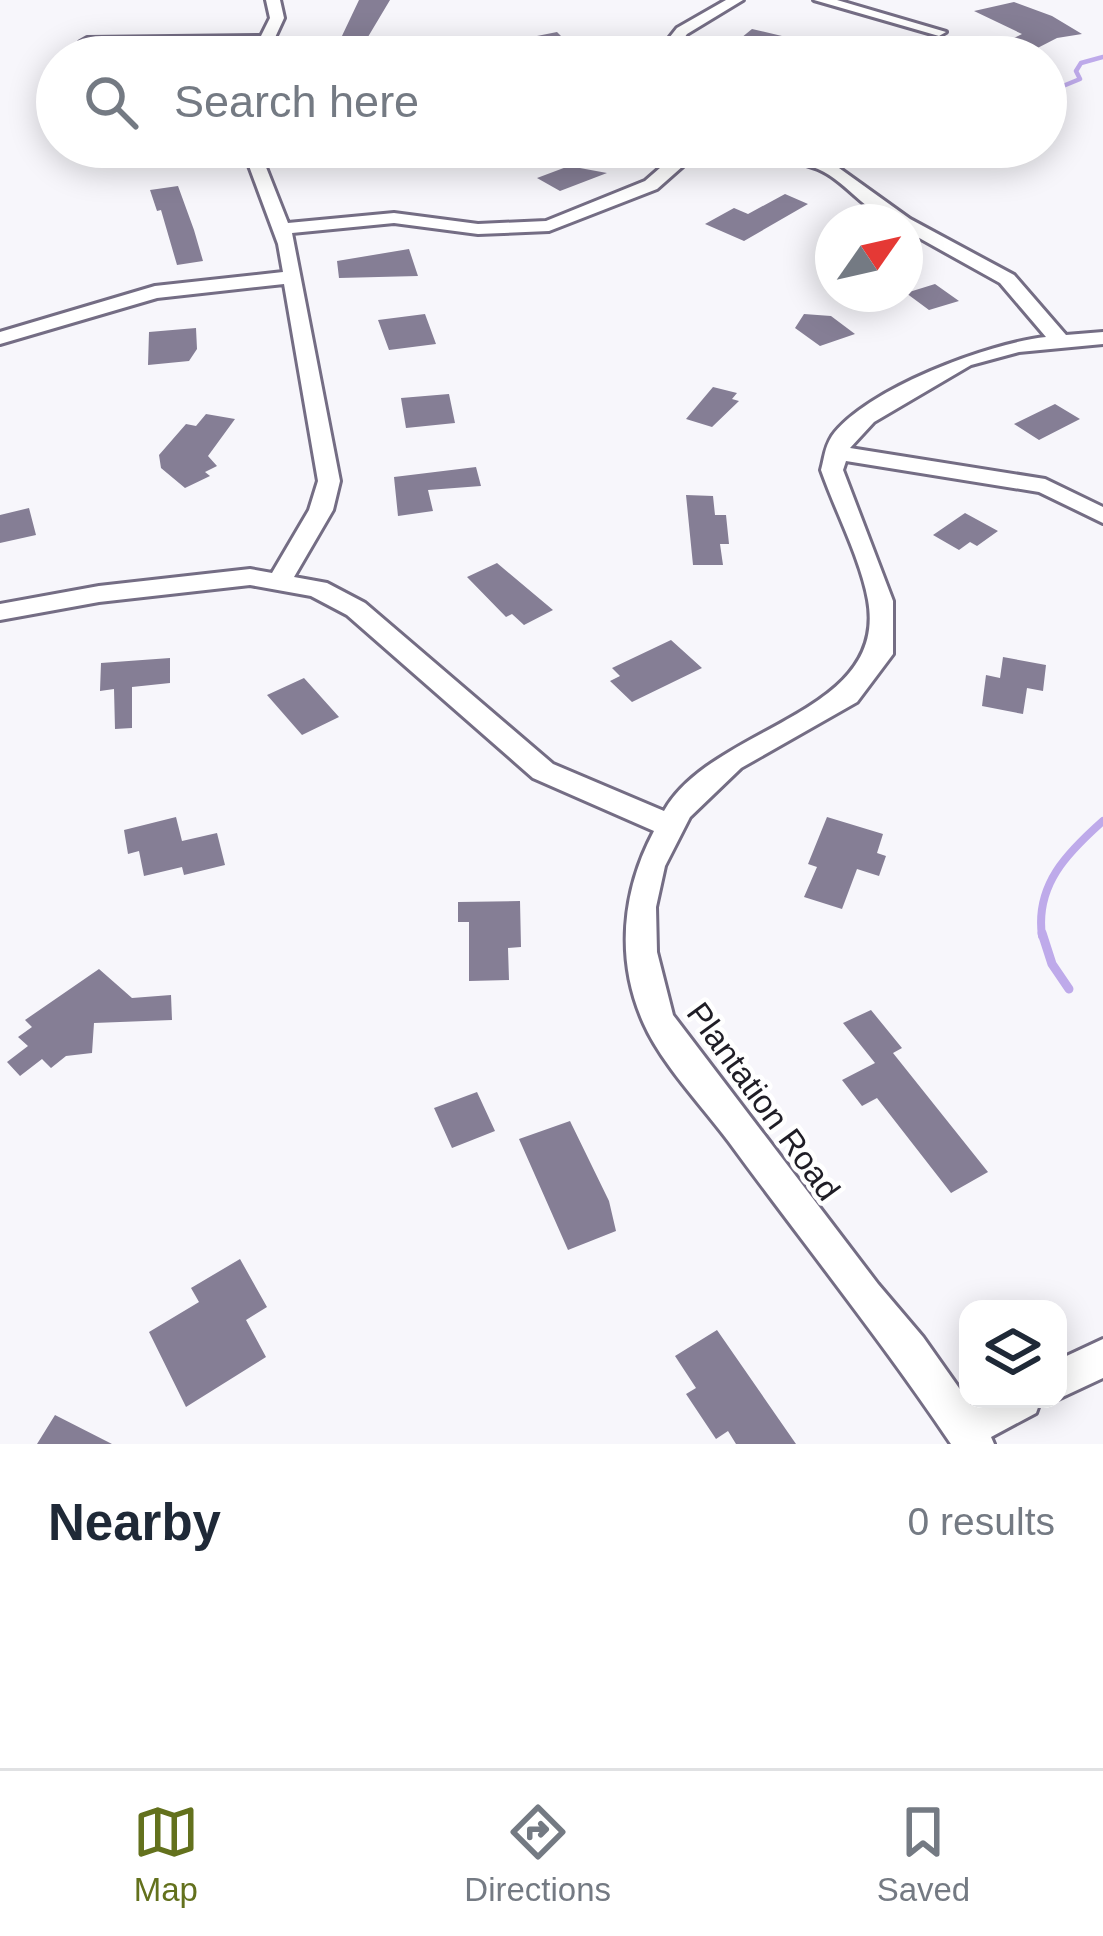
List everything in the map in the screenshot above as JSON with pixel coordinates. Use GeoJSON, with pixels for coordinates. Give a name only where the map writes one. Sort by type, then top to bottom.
{"type":"FeatureCollection","features":[{"type":"Feature","properties":{"kind":"street"},"geometry":{"type":"LineString","coordinates":[[270,36],[277,18],[273,0]]}},
{"type":"Feature","properties":{"kind":"street"},"geometry":{"type":"LineString","coordinates":[[681,36],[693,23],[736,0]]}},
{"type":"Feature","properties":{"kind":"street"},"geometry":{"type":"LineString","coordinates":[[821,0],[939,32]]}},
{"type":"Feature","properties":{"kind":"street"},"geometry":{"type":"LineString","coordinates":[[258,168],[295,277],[328,481],[321,510],[280,580]]}},
{"type":"Feature","properties":{"kind":"street"},"geometry":{"type":"LineString","coordinates":[[281,229],[394,218],[478,229],[549,226],[662,179],[672,168]]}},
{"type":"Feature","properties":{"kind":"street"},"geometry":{"type":"LineString","coordinates":[[826,168],[844,176],[874,204]]}},
{"type":"Feature","properties":{"kind":"street"},"geometry":{"type":"LineString","coordinates":[[923,233],[1007,279],[1059,340]]}},
{"type":"Feature","properties":{"kind":"street"},"geometry":{"type":"LineString","coordinates":[[0,338],[154,292],[295,277]]}},
{"type":"Feature","properties":{"kind":"street"},"geometry":{"type":"LineString","coordinates":[[834,452],[866,417],[964,361],[1059,340],[1103,338]]}},
{"type":"Feature","properties":{"kind":"street"},"geometry":{"type":"LineString","coordinates":[[834,452],[1045,486],[1103,516]]}},
{"type":"Feature","properties":{"kind":"street","name":"Plantation Road"},"geometry":{"type":"LineString","coordinates":[[834,452],[834,480],[881,601],[880,654],[848,695],[731,761],[668,825],[650,866],[641,907],[641,952],[658,1020],[969,1436]]}},
{"type":"Feature","properties":{"kind":"street"},"geometry":{"type":"LineString","coordinates":[[0,612],[195,582],[280,580],[318,589],[356,609],[543,771],[668,825]]}},
{"type":"Feature","properties":{"kind":"street"},"geometry":{"type":"LineString","coordinates":[[1067,1376],[1103,1358]]}},
{"type":"Feature","properties":{"kind":"street"},"geometry":{"type":"LineString","coordinates":[[969,1436],[1009,1408]]}},
{"type":"Feature","properties":{"kind":"building"},"geometry":{"type":"Polygon","coordinates":[[[359,0],[390,0],[369,36],[342,36],[359,0]]]}},
{"type":"Feature","properties":{"kind":"building"},"geometry":{"type":"Polygon","coordinates":[[[1014,2],[1082,34],[1018,36],[1022,34],[974,11],[1014,2]]]}},
{"type":"Feature","properties":{"kind":"building"},"geometry":{"type":"Polygon","coordinates":[[[752,29],[782,36],[743,36],[752,29]]]}},
{"type":"Feature","properties":{"kind":"building"},"geometry":{"type":"Polygon","coordinates":[[[564,168],[607,173],[560,191],[537,178],[564,168]]]}},
{"type":"Feature","properties":{"kind":"building"},"geometry":{"type":"Polygon","coordinates":[[[178,186],[203,261],[177,265],[150,190],[178,186]]]}},
{"type":"Feature","properties":{"kind":"building"},"geometry":{"type":"Polygon","coordinates":[[[785,194],[808,204],[744,241],[705,224],[734,208],[748,214],[785,194]]]}},
{"type":"Feature","properties":{"kind":"building"},"geometry":{"type":"Polygon","coordinates":[[[409,249],[418,276],[339,278],[337,261],[409,249]]]}},
{"type":"Feature","properties":{"kind":"building"},"geometry":{"type":"Polygon","coordinates":[[[935,284],[959,301],[929,310],[923,306],[923,288],[935,284]]]}},
{"type":"Feature","properties":{"kind":"building"},"geometry":{"type":"Polygon","coordinates":[[[425,314],[436,344],[389,350],[378,320],[425,314]]]}},
{"type":"Feature","properties":{"kind":"building"},"geometry":{"type":"Polygon","coordinates":[[[804,314],[831,316],[855,334],[820,346],[795,328],[804,314]]]}},
{"type":"Feature","properties":{"kind":"building"},"geometry":{"type":"Polygon","coordinates":[[[196,328],[197,349],[189,361],[148,365],[149,332],[196,328]]]}},
{"type":"Feature","properties":{"kind":"building"},"geometry":{"type":"Polygon","coordinates":[[[713,387],[737,393],[732,399],[739,401],[712,427],[686,419],[713,387]]]}},
{"type":"Feature","properties":{"kind":"building"},"geometry":{"type":"Polygon","coordinates":[[[449,394],[455,423],[406,428],[401,398],[449,394]]]}},
{"type":"Feature","properties":{"kind":"building"},"geometry":{"type":"Polygon","coordinates":[[[1055,404],[1080,419],[1039,440],[1014,424],[1055,404]]]}},
{"type":"Feature","properties":{"kind":"building"},"geometry":{"type":"Polygon","coordinates":[[[206,414],[235,419],[208,456],[217,466],[205,472],[210,476],[185,488],[161,468],[159,455],[186,424],[196,426],[206,414]]]}},
{"type":"Feature","properties":{"kind":"building"},"geometry":{"type":"Polygon","coordinates":[[[476,467],[481,486],[428,490],[433,511],[398,516],[394,477],[476,467]]]}},
{"type":"Feature","properties":{"kind":"building"},"geometry":{"type":"Polygon","coordinates":[[[686,495],[713,496],[715,515],[726,515],[729,544],[720,544],[723,565],[693,565],[686,495]]]}},
{"type":"Feature","properties":{"kind":"building"},"geometry":{"type":"Polygon","coordinates":[[[29,508],[36,535],[0,543],[0,515],[29,508]]]}},
{"type":"Feature","properties":{"kind":"building"},"geometry":{"type":"Polygon","coordinates":[[[965,513],[998,531],[977,546],[970,542],[959,550],[933,535],[965,513]]]}},
{"type":"Feature","properties":{"kind":"building"},"geometry":{"type":"Polygon","coordinates":[[[497,563],[553,610],[524,625],[512,614],[506,617],[467,577],[497,563]]]}},
{"type":"Feature","properties":{"kind":"building"},"geometry":{"type":"Polygon","coordinates":[[[671,640],[702,668],[632,702],[610,681],[620,676],[612,668],[671,640]]]}},
{"type":"Feature","properties":{"kind":"building"},"geometry":{"type":"Polygon","coordinates":[[[1003,657],[1046,665],[1043,691],[1027,688],[1023,714],[982,706],[986,675],[1000,678],[1003,657]]]}},
{"type":"Feature","properties":{"kind":"building"},"geometry":{"type":"Polygon","coordinates":[[[170,658],[170,683],[132,687],[132,728],[115,729],[114,689],[100,691],[101,663],[170,658]]]}},
{"type":"Feature","properties":{"kind":"building"},"geometry":{"type":"Polygon","coordinates":[[[304,678],[339,717],[302,735],[267,695],[304,678]]]}},
{"type":"Feature","properties":{"kind":"building"},"geometry":{"type":"Polygon","coordinates":[[[176,817],[182,841],[217,833],[225,865],[184,875],[182,867],[144,876],[139,851],[128,854],[124,830],[176,817]]]}},
{"type":"Feature","properties":{"kind":"building"},"geometry":{"type":"Polygon","coordinates":[[[827,817],[883,834],[877,853],[886,856],[879,876],[857,869],[842,909],[804,897],[817,867],[808,864],[827,817]]]}},
{"type":"Feature","properties":{"kind":"building"},"geometry":{"type":"Polygon","coordinates":[[[520,901],[521,947],[508,948],[509,980],[469,981],[469,922],[458,922],[458,902],[520,901]]]}},
{"type":"Feature","properties":{"kind":"building"},"geometry":{"type":"Polygon","coordinates":[[[99,969],[132,998],[171,995],[172,1020],[94,1023],[92,1053],[66,1056],[51,1068],[42,1059],[20,1076],[7,1062],[28,1046],[18,1037],[32,1027],[25,1020],[99,969]]]}},
{"type":"Feature","properties":{"kind":"building"},"geometry":{"type":"Polygon","coordinates":[[[871,1010],[902,1048],[893,1053],[988,1172],[951,1193],[877,1098],[862,1106],[842,1080],[875,1063],[843,1023],[871,1010]]]}},
{"type":"Feature","properties":{"kind":"building"},"geometry":{"type":"Polygon","coordinates":[[[477,1092],[495,1131],[452,1148],[434,1108],[477,1092]]]}},
{"type":"Feature","properties":{"kind":"building"},"geometry":{"type":"Polygon","coordinates":[[[570,1121],[609,1201],[616,1231],[568,1250],[519,1139],[570,1121]]]}},
{"type":"Feature","properties":{"kind":"building"},"geometry":{"type":"Polygon","coordinates":[[[240,1259],[267,1307],[246,1320],[266,1357],[186,1407],[149,1332],[199,1302],[191,1288],[240,1259]]]}},
{"type":"Feature","properties":{"kind":"building"},"geometry":{"type":"Polygon","coordinates":[[[717,1330],[796,1444],[736,1444],[728,1431],[716,1439],[686,1394],[696,1388],[675,1356],[717,1330]]]}},
{"type":"Feature","properties":{"kind":"building"},"geometry":{"type":"Polygon","coordinates":[[[55,1415],[112,1444],[37,1444],[55,1415]]]}},
{"type":"Feature","properties":{"kind":"waterway"},"geometry":{"type":"LineString","coordinates":[[1067,84],[1080,79],[1076,71],[1081,63],[1103,57]]}},
{"type":"Feature","properties":{"kind":"waterway"},"geometry":{"type":"LineString","coordinates":[[1042,936],[1044,901],[1056,871],[1103,821]]}},
{"type":"Feature","properties":{"kind":"waterway"},"geometry":{"type":"LineString","coordinates":[[1042,933],[1052,964],[1069,989]]}}]}
